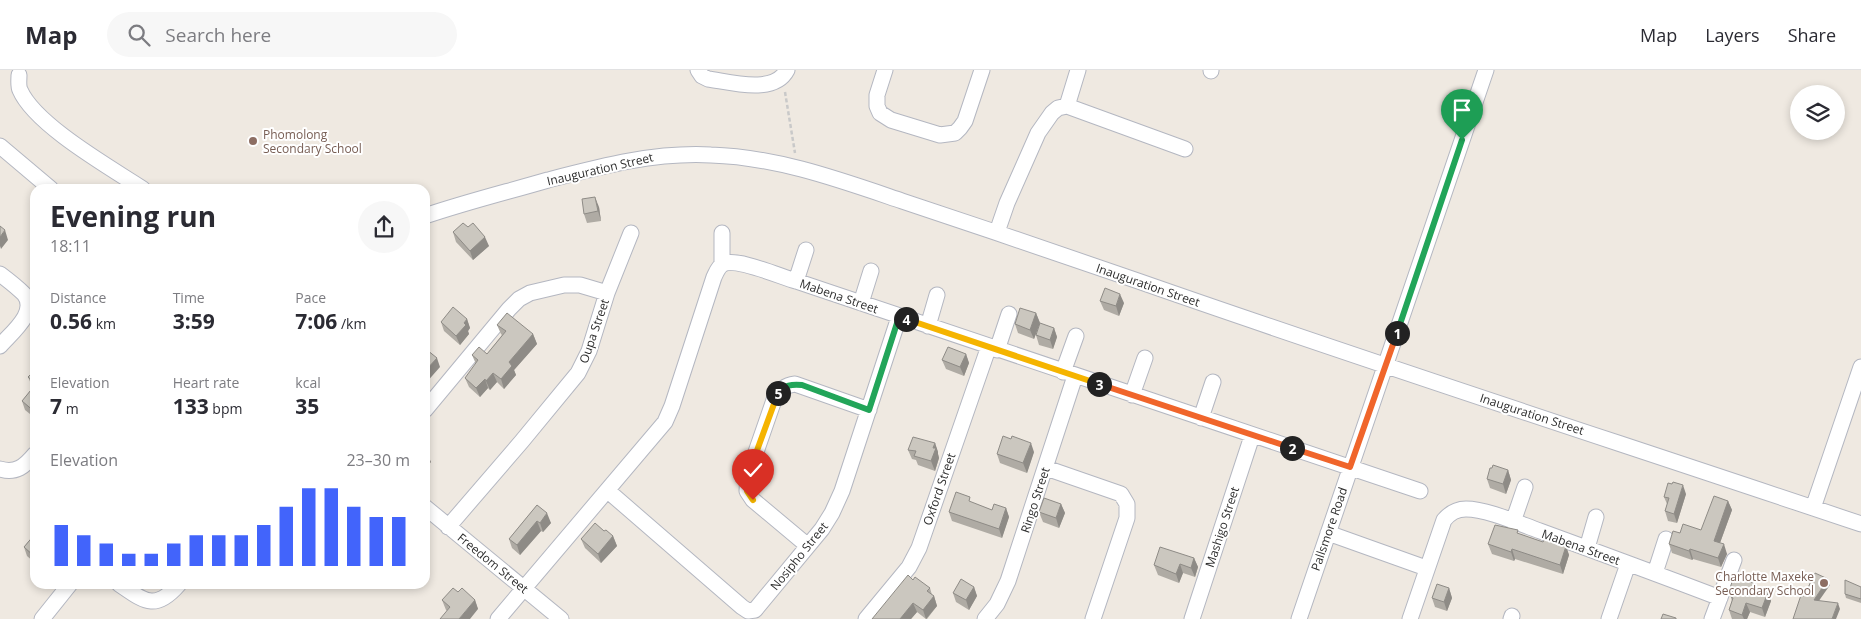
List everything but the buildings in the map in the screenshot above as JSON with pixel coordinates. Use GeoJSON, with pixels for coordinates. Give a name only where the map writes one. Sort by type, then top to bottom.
{"type":"FeatureCollection","features":[{"type":"Feature","properties":{"kind":"street"},"geometry":{"type":"LineString","coordinates":[[698,70],[702,76],[708,79],[751,85],[772,83],[785,74]]}},
{"type":"Feature","properties":{"kind":"street"},"geometry":{"type":"LineString","coordinates":[[885,70],[878,95],[877,106],[880,112],[891,120],[940,136],[956,133],[965,121],[982,70]]}},
{"type":"Feature","properties":{"kind":"street"},"geometry":{"type":"LineString","coordinates":[[1067,106],[1078,70]]}},
{"type":"Feature","properties":{"kind":"street","name":"Pallsmore Road"},"geometry":{"type":"LineString","coordinates":[[1299,619],[1486,70]]}},
{"type":"Feature","properties":{"kind":"street"},"geometry":{"type":"LineString","coordinates":[[19,75],[19,88],[26,99],[54,128],[136,184]]}},
{"type":"Feature","properties":{"kind":"street"},"geometry":{"type":"LineString","coordinates":[[997,232],[1007,203],[1038,133],[1052,113],[1058,108],[1067,106],[1185,149]]}},
{"type":"Feature","properties":{"kind":"street"},"geometry":{"type":"LineString","coordinates":[[0,146],[46,184]]}},
{"type":"Feature","properties":{"kind":"street","name":"Inauguration Street"},"geometry":{"type":"LineString","coordinates":[[430,214],[463,203],[628,160],[662,155],[739,156],[797,168],[997,232],[1861,524]]}},
{"type":"Feature","properties":{"kind":"street"},"geometry":{"type":"LineString","coordinates":[[607,293],[631,233]]}},
{"type":"Feature","properties":{"kind":"street"},"geometry":{"type":"LineString","coordinates":[[498,619],[608,491],[660,428],[668,415],[714,277],[722,265],[722,233]]}},
{"type":"Feature","properties":{"kind":"street"},"geometry":{"type":"LineString","coordinates":[[796,282],[806,250]]}},
{"type":"Feature","properties":{"kind":"street","name":"Mabena Street"},"geometry":{"type":"LineString","coordinates":[[722,265],[734,262],[742,264],[1420,491]]}},
{"type":"Feature","properties":{"kind":"street"},"geometry":{"type":"LineString","coordinates":[[861,303],[871,271]]}},
{"type":"Feature","properties":{"kind":"street"},"geometry":{"type":"LineString","coordinates":[[0,274],[24,294],[29,306],[24,319],[0,346]]}},
{"type":"Feature","properties":{"kind":"street","name":"Oupa Street"},"geometry":{"type":"LineString","coordinates":[[430,404],[519,299],[530,294],[564,285],[580,285],[607,293],[589,351],[578,373],[522,442],[448,527]]}},
{"type":"Feature","properties":{"kind":"street"},"geometry":{"type":"LineString","coordinates":[[928,326],[937,295]]}},
{"type":"Feature","properties":{"kind":"street","name":"Oxford Street"},"geometry":{"type":"LineString","coordinates":[[866,619],[908,567],[919,548],[993,348],[1009,314]]}},
{"type":"Feature","properties":{"kind":"street","name":"Nosipho Street"},"geometry":{"type":"LineString","coordinates":[[608,491],[739,605],[748,610],[755,610],[822,529],[836,505],[899,317]]}},
{"type":"Feature","properties":{"kind":"street","name":"Ringo Street"},"geometry":{"type":"LineString","coordinates":[[985,619],[997,604],[1008,581],[1046,468],[1069,374],[1076,336]]}},
{"type":"Feature","properties":{"kind":"street"},"geometry":{"type":"LineString","coordinates":[[1132,395],[1145,358]]}},
{"type":"Feature","properties":{"kind":"street"},"geometry":{"type":"LineString","coordinates":[[1813,508],[1855,405],[1861,367]]}},
{"type":"Feature","properties":{"kind":"street"},"geometry":{"type":"LineString","coordinates":[[1201,418],[1213,382]]}},
{"type":"Feature","properties":{"kind":"street"},"geometry":{"type":"LineString","coordinates":[[808,546],[753,500],[747,491],[748,475],[774,400],[786,386],[796,384],[869,410]]}},
{"type":"Feature","properties":{"kind":"street","name":"Mashigo Street"},"geometry":{"type":"LineString","coordinates":[[1192,619],[1252,436]]}},
{"type":"Feature","properties":{"kind":"street"},"geometry":{"type":"LineString","coordinates":[[0,469],[10,472],[18,470],[30,459]]}},
{"type":"Feature","properties":{"kind":"street"},"geometry":{"type":"LineString","coordinates":[[1046,468],[1121,494],[1127,504],[1127,518],[1093,619]]}},
{"type":"Feature","properties":{"kind":"street"},"geometry":{"type":"LineString","coordinates":[[1513,522],[1526,487]]}},
{"type":"Feature","properties":{"kind":"street","name":"Mabena Street"},"geometry":{"type":"LineString","coordinates":[[1426,568],[1444,520],[1451,512],[1467,509],[1513,522],[1587,548],[1720,598]]}},
{"type":"Feature","properties":{"kind":"street","name":"Freedom Street"},"geometry":{"type":"LineString","coordinates":[[430,511],[561,619]]}},
{"type":"Feature","properties":{"kind":"street"},"geometry":{"type":"LineString","coordinates":[[1587,548],[1596,517]]}},
{"type":"Feature","properties":{"kind":"street"},"geometry":{"type":"LineString","coordinates":[[1328,533],[1426,568],[1410,619]]}},
{"type":"Feature","properties":{"kind":"street"},"geometry":{"type":"LineString","coordinates":[[1655,573],[1666,539]]}},
{"type":"Feature","properties":{"kind":"street"},"geometry":{"type":"LineString","coordinates":[[1712,619],[1734,560]]}},
{"type":"Feature","properties":{"kind":"street"},"geometry":{"type":"LineString","coordinates":[[1609,619],[1628,564]]}},
{"type":"Feature","properties":{"kind":"street"},"geometry":{"type":"LineString","coordinates":[[42,619],[66,589]]}},
{"type":"Feature","properties":{"kind":"street"},"geometry":{"type":"LineString","coordinates":[[126,589],[142,600],[149,601],[163,599],[174,589]]}},
{"type":"Feature","properties":{"kind":"path"},"geometry":{"type":"LineString","coordinates":[[785,74],[797,168]]}},
{"type":"Feature","properties":{"kind":"place","name":"Phomolong Secondary School"},"geometry":{"type":"Point","coordinates":[253,141]}},
{"type":"Feature","properties":{"kind":"place","name":"Charlotte Maxeke Secondary School"},"geometry":{"type":"Point","coordinates":[1824,583]}},
{"type":"Feature","properties":{"kind":"route"},"geometry":{"type":"LineString","coordinates":[[753,500],[746,486],[748,475],[776,395],[786,386],[796,384],[869,410],[899,317],[1252,436],[1350,467],[1462,140]]}}]}
